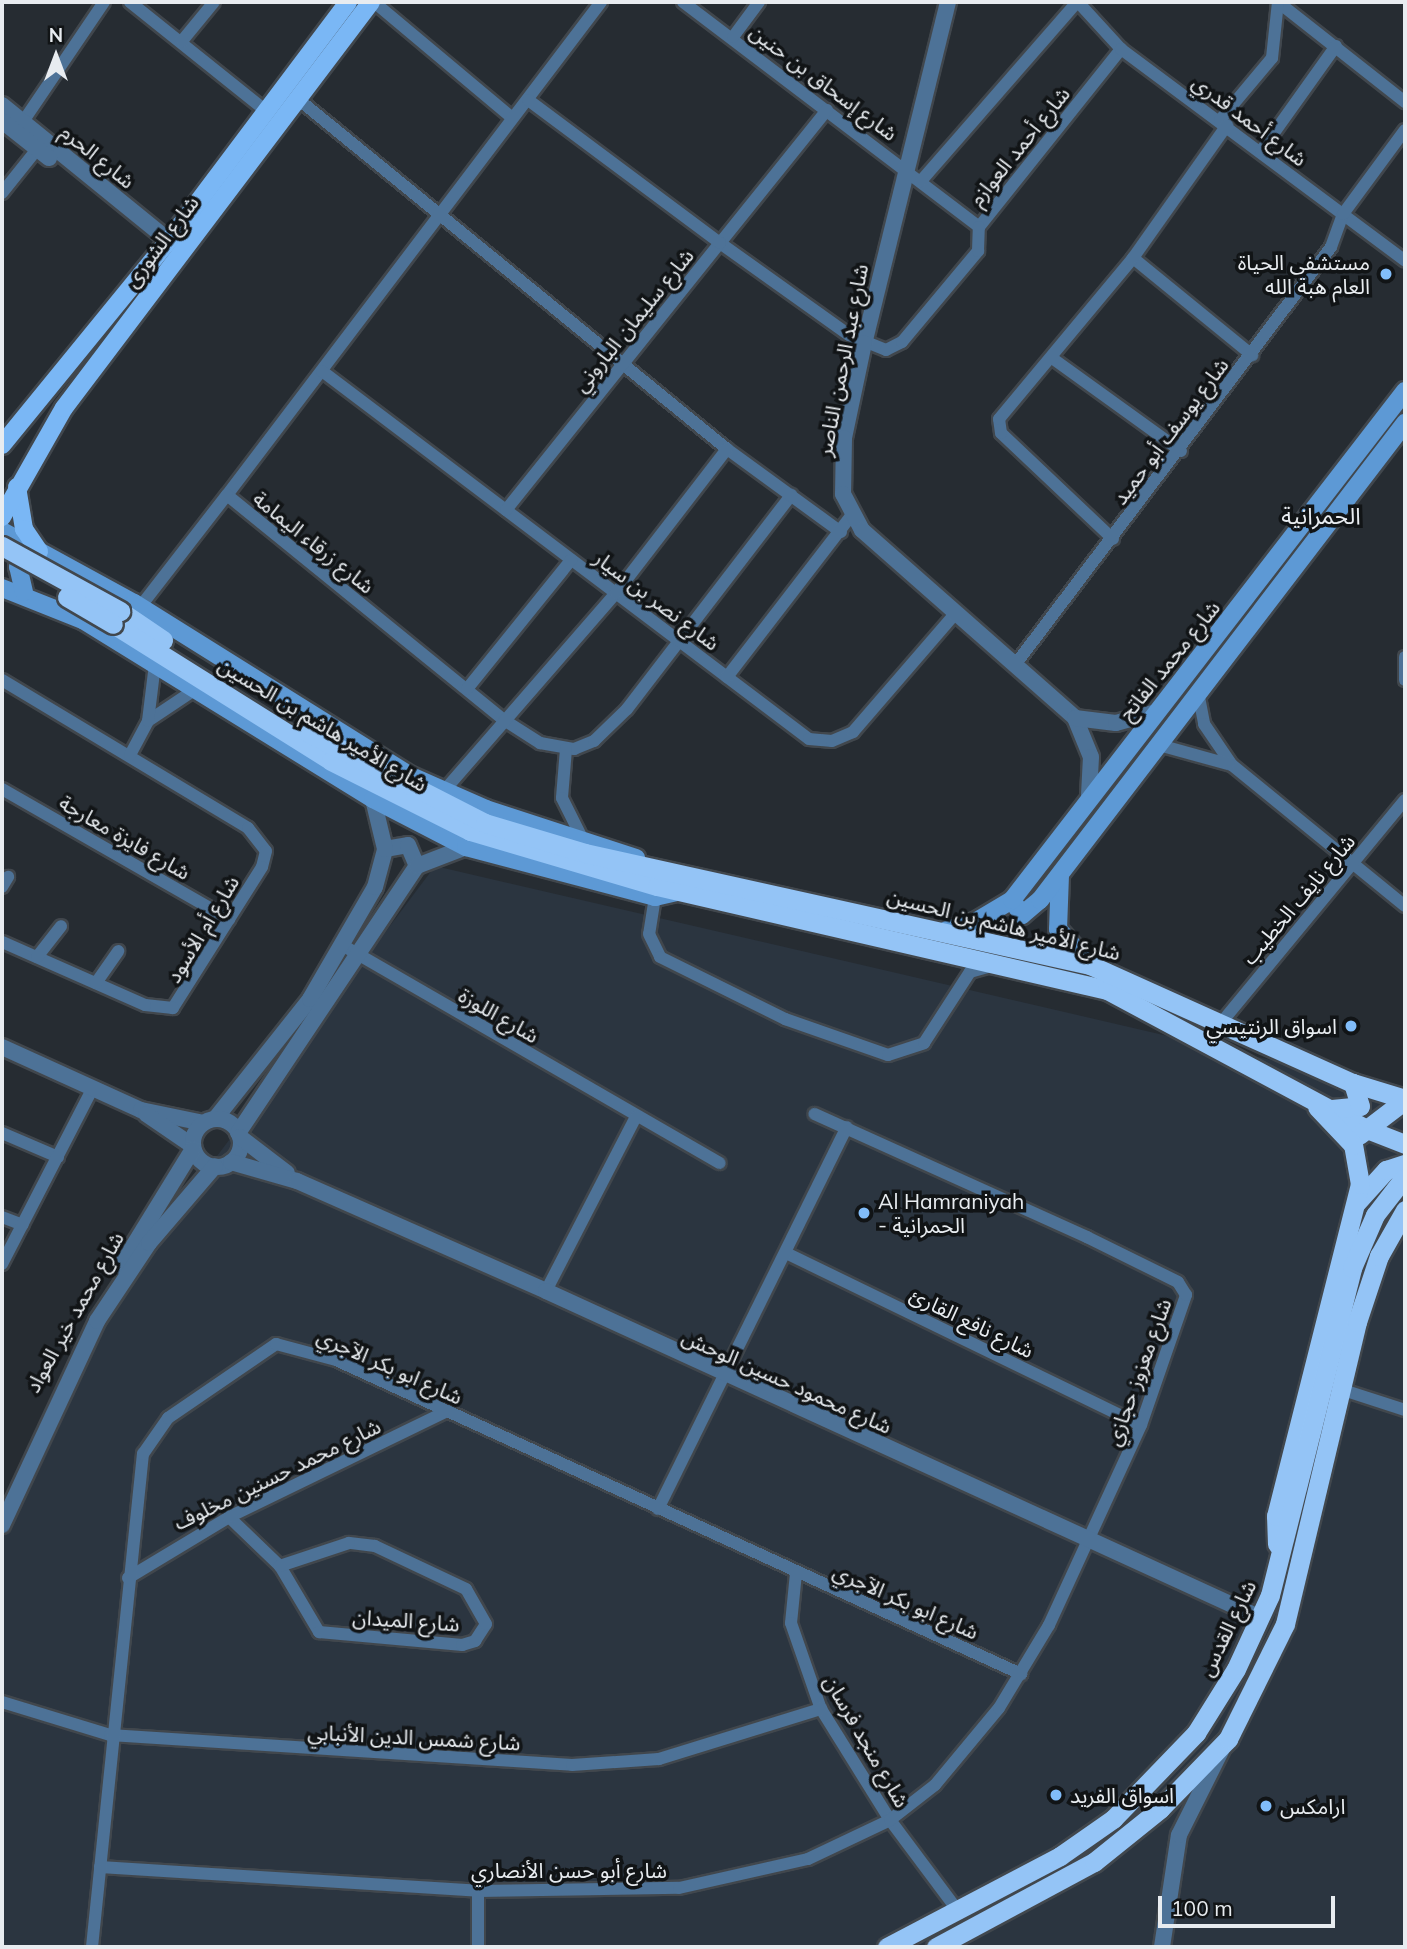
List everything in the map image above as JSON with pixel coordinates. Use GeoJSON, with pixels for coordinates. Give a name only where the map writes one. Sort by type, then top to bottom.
{"type":"FeatureCollection","features":[{"type":"Feature","properties":{"kind":"highway","name":"شارع الأمير هاشم بن الحسين"},"geometry":{"type":"LineString","coordinates":[[2,546],[292,724],[450,808],[585,853],[947,930],[1090,965],[1353,1083],[1405,1100]]}},
{"type":"Feature","properties":{"kind":"highway","name":"شارع الأمير هاشم بن الحسين"},"geometry":{"type":"LineString","coordinates":[[2,560],[116,618],[331,761],[436,817],[506,844],[682,891],[1116,993],[1364,1128],[1405,1144]]}},
{"type":"Feature","properties":{"kind":"highway"},"geometry":{"type":"LineString","coordinates":[[1332,1109],[1360,1106],[1353,1083]]}},
{"type":"Feature","properties":{"kind":"highway"},"geometry":{"type":"LineString","coordinates":[[1280,1559],[1276,1516],[1355,1203],[1361,1168],[1353,1145],[1309,1098]]}},
{"type":"Feature","properties":{"kind":"highway"},"geometry":{"type":"LineString","coordinates":[[1353,1145],[1364,1128],[1405,1100]]}},
{"type":"Feature","properties":{"kind":"highway"},"geometry":{"type":"LineString","coordinates":[[1355,1203],[1386,1170],[1404,1171]]}},
{"type":"Feature","properties":{"kind":"highway","name":"شارع القدس"},"geometry":{"type":"LineString","coordinates":[[887,1947],[1060,1856],[1128,1804],[1196,1733],[1261,1618],[1280,1559],[1352,1268],[1375,1215],[1404,1171]]}},
{"type":"Feature","properties":{"kind":"highway"},"geometry":{"type":"LineString","coordinates":[[936,1947],[1062,1883],[1160,1809],[1228,1739],[1269,1660],[1298,1583],[1340,1389],[1378,1255],[1404,1209]]}},
{"type":"Feature","properties":{"kind":"main road","name":"شارع الشورى"},"geometry":{"type":"LineString","coordinates":[[2,445],[165,244],[348,2]]}},
{"type":"Feature","properties":{"kind":"main road","name":"شارع الشورى"},"geometry":{"type":"LineString","coordinates":[[2,517],[9,481],[26,468],[64,408],[373,2]]}},
{"type":"Feature","properties":{"kind":"main road","name":"شارع محمد الفاتح"},"geometry":{"type":"LineString","coordinates":[[947,930],[975,922],[1012,900],[1089,796],[1405,391]]}},
{"type":"Feature","properties":{"kind":"main road","name":"شارع محمد الفاتح"},"geometry":{"type":"LineString","coordinates":[[1012,900],[1016,912],[1029,912],[1060,875],[1405,423]]}},
{"type":"Feature","properties":{"kind":"main road"},"geometry":{"type":"LineString","coordinates":[[9,481],[24,529],[40,551]]}},
{"type":"Feature","properties":{"kind":"main road","name":"شارع الأمير هاشم بن الحسين"},"geometry":{"type":"LineString","coordinates":[[2,531],[140,607],[443,792],[582,838],[654,867]]}},
{"type":"Feature","properties":{"kind":"main road"},"geometry":{"type":"LineString","coordinates":[[24,592],[17,578],[20,564],[59,562]]}},
{"type":"Feature","properties":{"kind":"main road","name":"شارع الأمير هاشم بن الحسين"},"geometry":{"type":"LineString","coordinates":[[2,587],[24,592],[155,664],[373,799],[466,847],[655,897],[682,891]]}},
{"type":"Feature","properties":{"kind":"main road"},"geometry":{"type":"LineString","coordinates":[[1060,875],[1058,929],[1090,965]]}},
{"type":"Feature","properties":{"kind":"street"},"geometry":{"type":"LineString","coordinates":[[20,127],[104,2]]}},
{"type":"Feature","properties":{"kind":"street"},"geometry":{"type":"LineString","coordinates":[[130,2],[266,111]]}},
{"type":"Feature","properties":{"kind":"street"},"geometry":{"type":"LineString","coordinates":[[182,41],[214,2]]}},
{"type":"Feature","properties":{"kind":"street"},"geometry":{"type":"LineString","coordinates":[[373,2],[512,118]]}},
{"type":"Feature","properties":{"kind":"street","name":"شارع زرقاء اليمامة"},"geometry":{"type":"LineString","coordinates":[[566,749],[540,743],[504,720],[227,495],[601,2]]}},
{"type":"Feature","properties":{"kind":"street","name":"شارع إسحاق بن حنين"},"geometry":{"type":"LineString","coordinates":[[684,2],[906,170]]}},
{"type":"Feature","properties":{"kind":"street"},"geometry":{"type":"LineString","coordinates":[[733,37],[759,2]]}},
{"type":"Feature","properties":{"kind":"street","name":"شارع عبد الرحمن الناصر"},"geometry":{"type":"LineString","coordinates":[[851,516],[842,457],[864,343],[948,2]]}},
{"type":"Feature","properties":{"kind":"street"},"geometry":{"type":"LineString","coordinates":[[921,181],[1078,2]]}},
{"type":"Feature","properties":{"kind":"street","name":"شارع أحمد قدري"},"geometry":{"type":"LineString","coordinates":[[1078,2],[1121,49],[1224,123],[1405,261]]}},
{"type":"Feature","properties":{"kind":"street"},"geometry":{"type":"LineString","coordinates":[[1278,2],[1405,102]]}},
{"type":"Feature","properties":{"kind":"street"},"geometry":{"type":"LineString","coordinates":[[1113,539],[998,426],[1133,258],[1224,123],[1272,58],[1278,2]]}},
{"type":"Feature","properties":{"kind":"street"},"geometry":{"type":"LineString","coordinates":[[1261,151],[1336,46]]}},
{"type":"Feature","properties":{"kind":"street","name":"شارع أحمد العوازم"},"geometry":{"type":"LineString","coordinates":[[906,170],[979,227],[1121,49]]}},
{"type":"Feature","properties":{"kind":"street"},"geometry":{"type":"LineString","coordinates":[[298,99],[438,215],[624,361],[727,449],[841,532]]}},
{"type":"Feature","properties":{"kind":"street","name":"شارع سليمان الباروني"},"geometry":{"type":"LineString","coordinates":[[506,510],[720,243],[528,100]]}},
{"type":"Feature","properties":{"kind":"street","name":"شارع الحرم"},"geometry":{"type":"LineString","coordinates":[[2,106],[20,127],[165,244]]}},
{"type":"Feature","properties":{"kind":"street"},"geometry":{"type":"LineString","coordinates":[[827,110],[720,243],[864,343],[886,350],[902,342],[978,251],[979,227]]}},
{"type":"Feature","properties":{"kind":"street","name":"شارع الحرم"},"geometry":{"type":"LineString","coordinates":[[2,121],[20,127]]}},
{"type":"Feature","properties":{"kind":"street","name":"شارع يوسف أبو حميد"},"geometry":{"type":"LineString","coordinates":[[1015,665],[1181,451],[1331,247],[1343,214],[1405,130]]}},
{"type":"Feature","properties":{"kind":"street"},"geometry":{"type":"LineString","coordinates":[[2,193],[41,144]]}},
{"type":"Feature","properties":{"kind":"street"},"geometry":{"type":"LineString","coordinates":[[1133,258],[1252,355]]}},
{"type":"Feature","properties":{"kind":"street"},"geometry":{"type":"LineString","coordinates":[[1052,358],[1181,451]]}},
{"type":"Feature","properties":{"kind":"street","name":"شارع نصر بن سيار"},"geometry":{"type":"LineString","coordinates":[[322,371],[809,739],[832,741],[853,732],[954,615]]}},
{"type":"Feature","properties":{"kind":"street"},"geometry":{"type":"LineString","coordinates":[[443,792],[616,593],[727,449]]}},
{"type":"Feature","properties":{"kind":"street"},"geometry":{"type":"LineString","coordinates":[[140,607],[227,495]]}},
{"type":"Feature","properties":{"kind":"street"},"geometry":{"type":"LineString","coordinates":[[582,838],[562,798],[566,749],[607,730],[791,495]]}},
{"type":"Feature","properties":{"kind":"street"},"geometry":{"type":"LineString","coordinates":[[727,677],[851,516],[954,615],[1074,718],[1091,757],[1089,796]]}},
{"type":"Feature","properties":{"kind":"street"},"geometry":{"type":"LineString","coordinates":[[467,689],[571,560]]}},
{"type":"Feature","properties":{"kind":"street"},"geometry":{"type":"LineString","coordinates":[[1405,657],[1405,680]]}},
{"type":"Feature","properties":{"kind":"street"},"geometry":{"type":"LineString","coordinates":[[130,755],[148,721],[155,664]]}},
{"type":"Feature","properties":{"kind":"street","name":"شارع أم الأسود"},"geometry":{"type":"LineString","coordinates":[[2,680],[130,755],[262,841],[262,867],[173,1008],[145,1005],[2,942]]}},
{"type":"Feature","properties":{"kind":"street"},"geometry":{"type":"LineString","coordinates":[[148,721],[196,689]]}},
{"type":"Feature","properties":{"kind":"street"},"geometry":{"type":"LineString","coordinates":[[1198,692],[1204,724],[1232,765],[1405,906]]}},
{"type":"Feature","properties":{"kind":"street"},"geometry":{"type":"LineString","coordinates":[[1074,718],[1116,723],[1156,712]]}},
{"type":"Feature","properties":{"kind":"street"},"geometry":{"type":"LineString","coordinates":[[1159,745],[1232,765]]}},
{"type":"Feature","properties":{"kind":"street","name":"شارع فايزة معارجة"},"geometry":{"type":"LineString","coordinates":[[2,789],[229,919]]}},
{"type":"Feature","properties":{"kind":"street"},"geometry":{"type":"LineString","coordinates":[[2,1047],[141,1111],[193,1147],[215,1166],[231,1161],[239,1135],[349,950],[375,887],[385,849],[373,799]]}},
{"type":"Feature","properties":{"kind":"street","name":"شارع نايف الخطيب"},"geometry":{"type":"LineString","coordinates":[[1220,1023],[1405,800]]}},
{"type":"Feature","properties":{"kind":"street"},"geometry":{"type":"LineString","coordinates":[[385,849],[408,845],[417,866]]}},
{"type":"Feature","properties":{"kind":"street"},"geometry":{"type":"LineString","coordinates":[[141,1111],[209,1121],[278,1046],[349,950],[417,866],[466,847]]}},
{"type":"Feature","properties":{"kind":"street"},"geometry":{"type":"LineString","coordinates":[[655,897],[649,934],[660,957],[785,1019],[888,1055],[924,1043],[965,979],[978,968],[999,966]]}},
{"type":"Feature","properties":{"kind":"street"},"geometry":{"type":"LineString","coordinates":[[37,957],[61,926]]}},
{"type":"Feature","properties":{"kind":"street","name":"شارع اللوزة"},"geometry":{"type":"LineString","coordinates":[[349,950],[720,1163]]}},
{"type":"Feature","properties":{"kind":"street"},"geometry":{"type":"LineString","coordinates":[[96,983],[118,951]]}},
{"type":"Feature","properties":{"kind":"street"},"geometry":{"type":"LineString","coordinates":[[959,957],[967,966],[965,979]]}},
{"type":"Feature","properties":{"kind":"street"},"geometry":{"type":"LineString","coordinates":[[2,1264],[92,1090]]}},
{"type":"Feature","properties":{"kind":"street","name":"شارع معزوز حجازي"},"geometry":{"type":"LineString","coordinates":[[815,1114],[1178,1282],[1186,1305],[1141,1425],[1090,1542]]}},
{"type":"Feature","properties":{"kind":"street"},"geometry":{"type":"LineString","coordinates":[[546,1291],[636,1117]]}},
{"type":"Feature","properties":{"kind":"street","name":"شارع محمود حسين الوحش"},"geometry":{"type":"LineString","coordinates":[[209,1121],[239,1135],[297,1181]]}},
{"type":"Feature","properties":{"kind":"street","name":"شارع محمد خير العواد"},"geometry":{"type":"LineString","coordinates":[[2,1501],[80,1337],[209,1121]]}},
{"type":"Feature","properties":{"kind":"street"},"geometry":{"type":"LineString","coordinates":[[658,1509],[721,1374],[786,1253],[848,1127]]}},
{"type":"Feature","properties":{"kind":"street"},"geometry":{"type":"LineString","coordinates":[[2,1133],[58,1157]]}},
{"type":"Feature","properties":{"kind":"street","name":"شارع محمود حسين الوحش"},"geometry":{"type":"LineString","coordinates":[[231,1161],[297,1181],[546,1291],[721,1374],[1261,1618]]}},
{"type":"Feature","properties":{"kind":"street","name":"شارع محمد خير العواد"},"geometry":{"type":"LineString","coordinates":[[2,1525],[97,1321],[149,1243],[215,1166]]}},
{"type":"Feature","properties":{"kind":"street"},"geometry":{"type":"LineString","coordinates":[[2,1217],[23,1226]]}},
{"type":"Feature","properties":{"kind":"street","name":"شارع نافع القارئ"},"geometry":{"type":"LineString","coordinates":[[786,1253],[1141,1425]]}},
{"type":"Feature","properties":{"kind":"street","name":"شارع ابو بكر الآجري"},"geometry":{"type":"LineString","coordinates":[[92,1947],[110,1735],[138,1477],[152,1438],[190,1401],[261,1350],[276,1344],[300,1347],[447,1411],[1021,1674]]}},
{"type":"Feature","properties":{"kind":"street"},"geometry":{"type":"LineString","coordinates":[[1340,1389],[1405,1410]]}},
{"type":"Feature","properties":{"kind":"street","name":"شارع محمد حسنين مخلوف"},"geometry":{"type":"LineString","coordinates":[[128,1578],[229,1517],[447,1411]]}},
{"type":"Feature","properties":{"kind":"street","name":"شارع الميدان"},"geometry":{"type":"LineString","coordinates":[[229,1517],[280,1566],[318,1632],[462,1645],[475,1641],[486,1624],[466,1589],[375,1546],[349,1543],[280,1566]]}},
{"type":"Feature","properties":{"kind":"street","name":"شارع أبو حسن الأنصاري"},"geometry":{"type":"LineString","coordinates":[[100,1867],[478,1891],[679,1888],[808,1859],[890,1820],[954,1765],[1021,1674],[1090,1542]]}},
{"type":"Feature","properties":{"kind":"street","name":"شارع منجد فرسان"},"geometry":{"type":"LineString","coordinates":[[796,1573],[791,1623],[821,1709],[890,1820],[958,1911]]}},
{"type":"Feature","properties":{"kind":"street","name":"شارع شمس الدين الأنبابي"},"geometry":{"type":"LineString","coordinates":[[2,1702],[110,1735],[617,1764],[737,1740],[821,1709]]}},
{"type":"Feature","properties":{"kind":"street"},"geometry":{"type":"LineString","coordinates":[[1162,1947],[1179,1835],[1228,1739]]}},
{"type":"Feature","properties":{"kind":"street"},"geometry":{"type":"LineString","coordinates":[[1160,1809],[1179,1835]]}},
{"type":"Feature","properties":{"kind":"street"},"geometry":{"type":"LineString","coordinates":[[478,1891],[478,1947]]}},
{"type":"Feature","properties":{"kind":"shaded area"},"geometry":{"type":"Polygon","coordinates":[[[435,866],[1405,1091],[1405,1947],[2,1947],[2,1525],[93,1321],[435,866]]]}},
{"type":"Feature","properties":{"kind":"place","name":"مستشفى الحياة العام هبة الله"},"geometry":{"type":"Point","coordinates":[1386,274]}},
{"type":"Feature","properties":{"kind":"place","name":"اسواق الرنتيسي"},"geometry":{"type":"Point","coordinates":[1351,1026]}},
{"type":"Feature","properties":{"kind":"place","name":"Al Hamraniyah - الحمرانية"},"geometry":{"type":"Point","coordinates":[864,1213]}},
{"type":"Feature","properties":{"kind":"place","name":"اسواق الفريد"},"geometry":{"type":"Point","coordinates":[1056,1795]}},
{"type":"Feature","properties":{"kind":"place","name":"ارامكس"},"geometry":{"type":"Point","coordinates":[1266,1806]}},
{"type":"Feature","properties":{"kind":"district","name":"الحمرانية"},"geometry":{"type":"Point","coordinates":[1321,516]}}]}
